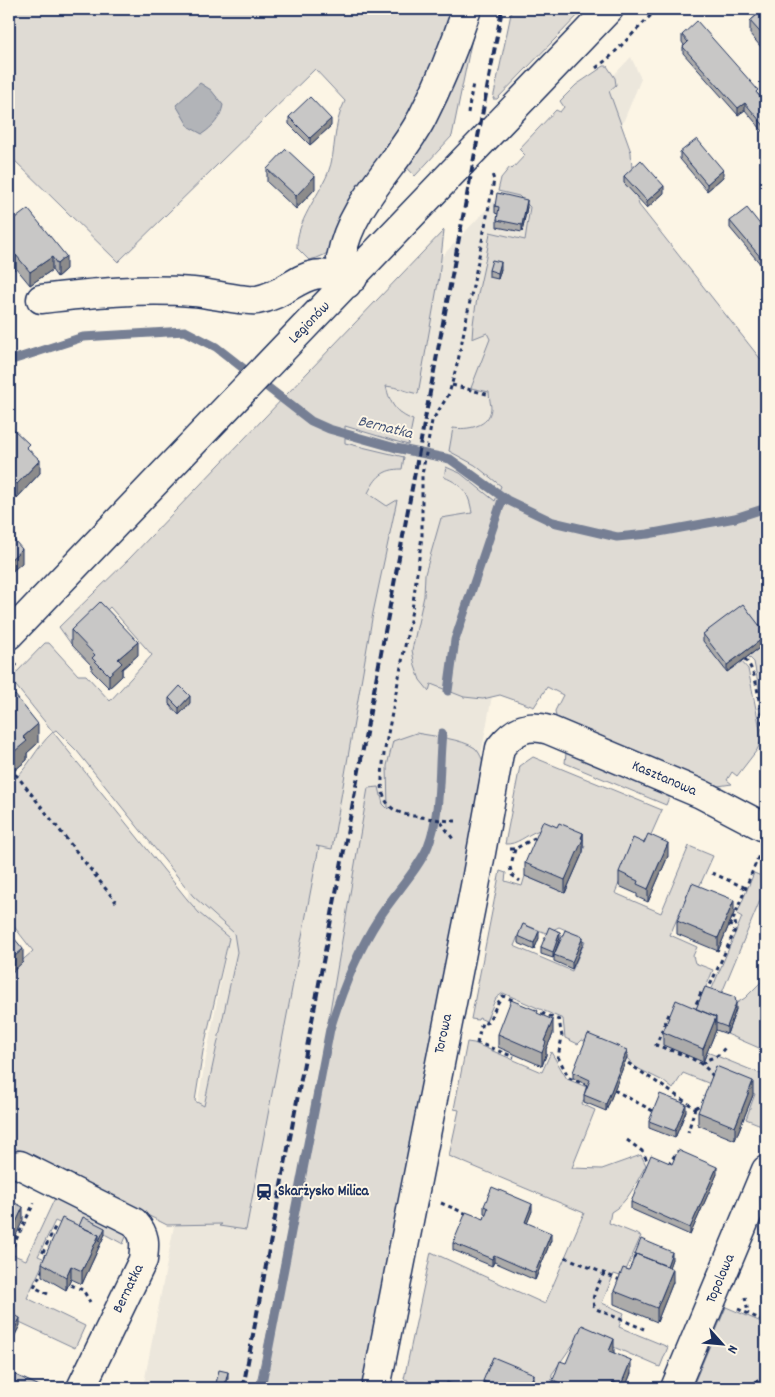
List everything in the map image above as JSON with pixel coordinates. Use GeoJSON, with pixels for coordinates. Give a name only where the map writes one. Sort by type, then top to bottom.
{"type":"FeatureCollection","features":[{"type":"Feature","properties":{"kind":"street"},"geometry":{"type":"LineString","coordinates":[[350,281],[341,258],[343,248],[368,194],[402,150],[422,118],[454,46],[467,9]]}},
{"type":"Feature","properties":{"kind":"street","name":"Legionów"},"geometry":{"type":"LineString","coordinates":[[9,636],[609,9]]}},
{"type":"Feature","properties":{"kind":"street"},"geometry":{"type":"LineString","coordinates":[[41,299],[135,291],[193,292],[256,300],[312,275],[322,273],[333,274],[350,281]]}},
{"type":"Feature","properties":{"kind":"street","name":"Torowa"},"geometry":{"type":"LineString","coordinates":[[376,1388],[475,886],[500,748],[510,734],[521,729],[538,727],[559,734]]}},
{"type":"Feature","properties":{"kind":"street","name":"Kasztanowa"},"geometry":{"type":"LineString","coordinates":[[559,734],[701,794],[764,839]]}},
{"type":"Feature","properties":{"kind":"street","name":"Bernatka"},"geometry":{"type":"LineString","coordinates":[[20,1165],[134,1222],[143,1231],[145,1245],[144,1260],[81,1388]]}},
{"type":"Feature","properties":{"kind":"street","name":"Topolowa"},"geometry":{"type":"LineString","coordinates":[[675,1388],[766,1170]]}},
{"type":"Feature","properties":{"kind":"path"},"geometry":{"type":"LineString","coordinates":[[465,160],[469,99],[474,79]]}},
{"type":"Feature","properties":{"kind":"path"},"geometry":{"type":"LineString","coordinates":[[435,820],[396,812],[388,806],[384,796],[382,779],[384,754],[409,629],[420,558],[422,476],[432,421],[449,394],[452,385],[492,191],[494,180],[491,171]]}},
{"type":"Feature","properties":{"kind":"path"},"geometry":{"type":"LineString","coordinates":[[452,385],[490,395]]}},
{"type":"Feature","properties":{"kind":"path"},"geometry":{"type":"LineString","coordinates":[[744,659],[750,665],[766,738]]}},
{"type":"Feature","properties":{"kind":"path"},"geometry":{"type":"LineString","coordinates":[[9,781],[16,775],[18,777],[116,902]]}},
{"type":"Feature","properties":{"kind":"path"},"geometry":{"type":"LineString","coordinates":[[505,848],[515,849],[542,833]]}},
{"type":"Feature","properties":{"kind":"path"},"geometry":{"type":"LineString","coordinates":[[730,927],[764,839]]}},
{"type":"Feature","properties":{"kind":"path"},"geometry":{"type":"LineString","coordinates":[[515,849],[510,872],[520,881]]}},
{"type":"Feature","properties":{"kind":"path"},"geometry":{"type":"LineString","coordinates":[[712,873],[746,888]]}},
{"type":"Feature","properties":{"kind":"path"},"geometry":{"type":"LineString","coordinates":[[707,992],[724,950],[736,928],[734,916]]}},
{"type":"Feature","properties":{"kind":"path"},"geometry":{"type":"LineString","coordinates":[[692,1015],[702,990],[713,994]]}},
{"type":"Feature","properties":{"kind":"path"},"geometry":{"type":"LineString","coordinates":[[477,1043],[482,1022],[486,1023],[491,1017],[497,1002],[503,996],[519,1003]]}},
{"type":"Feature","properties":{"kind":"path"},"geometry":{"type":"LineString","coordinates":[[527,1007],[559,1020],[562,1037],[558,1057],[569,1078],[590,1086]]}},
{"type":"Feature","properties":{"kind":"path"},"geometry":{"type":"LineString","coordinates":[[669,1014],[656,1045],[702,1064],[714,1079],[710,1087]]}},
{"type":"Feature","properties":{"kind":"path"},"geometry":{"type":"LineString","coordinates":[[468,1040],[514,1057]]}},
{"type":"Feature","properties":{"kind":"path"},"geometry":{"type":"LineString","coordinates":[[702,1064],[706,1060],[719,1056],[726,1046]]}},
{"type":"Feature","properties":{"kind":"path"},"geometry":{"type":"LineString","coordinates":[[628,1063],[695,1108]]}},
{"type":"Feature","properties":{"kind":"path"},"geometry":{"type":"LineString","coordinates":[[614,1090],[655,1112]]}},
{"type":"Feature","properties":{"kind":"path"},"geometry":{"type":"LineString","coordinates":[[688,1132],[695,1108],[704,1104]]}},
{"type":"Feature","properties":{"kind":"path"},"geometry":{"type":"LineString","coordinates":[[627,1140],[642,1150],[648,1162],[659,1164]]}},
{"type":"Feature","properties":{"kind":"path"},"geometry":{"type":"LineString","coordinates":[[666,1167],[678,1151]]}},
{"type":"Feature","properties":{"kind":"path"},"geometry":{"type":"LineString","coordinates":[[9,1254],[34,1202],[28,1199]]}},
{"type":"Feature","properties":{"kind":"path"},"geometry":{"type":"LineString","coordinates":[[440,1203],[474,1216]]}},
{"type":"Feature","properties":{"kind":"path"},"geometry":{"type":"LineString","coordinates":[[48,1294],[34,1287],[49,1257],[42,1254],[56,1225]]}},
{"type":"Feature","properties":{"kind":"path"},"geometry":{"type":"LineString","coordinates":[[565,1257],[623,1282]]}},
{"type":"Feature","properties":{"kind":"path"},"geometry":{"type":"LineString","coordinates":[[604,1273],[593,1298],[593,1305],[596,1309],[644,1329]]}},
{"type":"Feature","properties":{"kind":"path"},"geometry":{"type":"LineString","coordinates":[[748,1289],[746,1297],[748,1314]]}},
{"type":"Feature","properties":{"kind":"path"},"geometry":{"type":"LineString","coordinates":[[749,1388],[766,1373]]}},
{"type":"Feature","properties":{"kind":"shaded area"},"geometry":{"type":"Polygon","coordinates":[[[9,9],[478,9],[452,136],[415,176],[397,157],[361,219],[338,246],[324,255],[309,260],[297,248],[300,229],[304,219],[324,182],[331,164],[338,120],[345,101],[315,69],[118,262],[9,155],[9,9]]]}},
{"type":"Feature","properties":{"kind":"shaded area"},"geometry":{"type":"Polygon","coordinates":[[[512,9],[584,9],[497,99],[493,99],[512,9]]]}},
{"type":"Feature","properties":{"kind":"shaded area"},"geometry":{"type":"Polygon","coordinates":[[[631,57],[641,79],[605,166],[525,519],[363,1388],[143,1388],[229,938],[199,913],[187,899],[225,743],[279,428],[631,57]]]}},
{"type":"Feature","properties":{"kind":"shaded area"},"geometry":{"type":"Polygon","coordinates":[[[604,66],[607,66],[615,78],[616,85],[609,91],[631,152],[633,184],[639,205],[766,366],[766,641],[741,661],[748,669],[762,739],[757,750],[737,776],[732,772],[727,780],[732,784],[718,786],[556,717],[555,711],[563,695],[547,687],[534,707],[500,695],[483,699],[464,697],[431,684],[429,691],[420,680],[412,650],[424,596],[425,574],[441,518],[472,513],[464,490],[456,483],[444,477],[446,467],[460,473],[495,501],[501,486],[475,465],[449,451],[453,428],[477,426],[487,419],[490,414],[489,392],[471,388],[490,339],[487,333],[472,339],[475,312],[490,232],[525,240],[530,207],[519,196],[498,191],[501,178],[510,167],[512,169],[525,155],[519,149],[556,110],[560,112],[564,107],[560,101],[576,85],[604,66]]]}},
{"type":"Feature","properties":{"kind":"shaded area"},"geometry":{"type":"Polygon","coordinates":[[[200,83],[211,90],[223,105],[216,121],[202,134],[189,127],[176,105],[200,83]]]}},
{"type":"Feature","properties":{"kind":"shaded area"},"geometry":{"type":"Polygon","coordinates":[[[444,230],[439,277],[418,394],[386,386],[390,398],[398,411],[413,420],[408,445],[345,426],[345,443],[404,457],[402,469],[385,472],[377,478],[368,493],[387,506],[397,500],[373,613],[332,849],[316,846],[319,847],[246,1230],[219,1226],[222,1224],[167,1225],[9,1145],[9,972],[33,951],[9,920],[9,784],[53,732],[12,681],[13,676],[45,643],[49,643],[78,675],[86,675],[110,701],[152,655],[110,607],[71,644],[59,627],[130,558],[444,230]],[[56,730],[53,732],[187,899],[199,913],[229,938],[203,1051],[195,1101],[204,1106],[237,952],[234,933],[193,896],[77,751],[56,730]]]}},
{"type":"Feature","properties":{"kind":"shaded area"},"geometry":{"type":"Polygon","coordinates":[[[766,643],[766,725],[754,662],[748,656],[766,643]]]}},
{"type":"Feature","properties":{"kind":"shaded area"},"geometry":{"type":"Polygon","coordinates":[[[416,733],[463,742],[475,748],[482,758],[484,765],[364,1388],[256,1388],[316,1093],[368,788],[379,787],[383,804],[388,809],[387,766],[393,741],[416,733]]]}},
{"type":"Feature","properties":{"kind":"shaded area"},"geometry":{"type":"Polygon","coordinates":[[[566,753],[670,795],[666,805],[565,763],[566,753]]]}},
{"type":"Feature","properties":{"kind":"shaded area"},"geometry":{"type":"Polygon","coordinates":[[[533,757],[662,810],[646,846],[636,842],[615,893],[661,913],[689,846],[713,856],[695,896],[688,893],[670,935],[697,947],[693,956],[695,963],[713,970],[704,992],[702,1062],[707,1052],[766,1076],[766,1113],[761,1125],[746,1119],[755,1094],[716,1078],[713,1085],[683,1073],[673,1089],[663,1081],[635,1067],[627,1058],[582,1040],[578,1044],[565,1038],[563,1019],[503,993],[496,998],[486,1021],[479,1018],[478,1020],[471,1019],[500,871],[506,873],[505,881],[522,886],[525,876],[565,893],[585,846],[542,830],[514,843],[505,844],[520,766],[533,757]],[[523,924],[514,946],[572,971],[585,941],[564,933],[566,930],[559,927],[546,933],[523,924]]]}},
{"type":"Feature","properties":{"kind":"shaded area"},"geometry":{"type":"Polygon","coordinates":[[[754,873],[766,878],[766,886],[721,995],[711,991],[742,917],[737,914],[754,873]]]}},
{"type":"Feature","properties":{"kind":"shaded area"},"geometry":{"type":"Polygon","coordinates":[[[763,980],[766,982],[766,1051],[727,1034],[736,1010],[735,1004],[745,998],[763,980]]]}},
{"type":"Feature","properties":{"kind":"shaded area"},"geometry":{"type":"Polygon","coordinates":[[[467,1042],[474,1043],[542,1072],[551,1052],[567,1079],[589,1088],[582,1104],[595,1110],[572,1168],[602,1169],[641,1155],[646,1165],[627,1197],[611,1212],[609,1223],[641,1236],[623,1277],[614,1274],[602,1303],[624,1313],[619,1327],[668,1347],[660,1367],[581,1333],[552,1374],[551,1388],[407,1388],[408,1380],[404,1379],[431,1252],[545,1304],[584,1213],[449,1156],[459,1110],[454,1109],[467,1042]]]}},
{"type":"Feature","properties":{"kind":"shaded area"},"geometry":{"type":"Polygon","coordinates":[[[55,1198],[128,1232],[123,1244],[82,1222],[77,1231],[55,1221],[38,1256],[45,1259],[27,1298],[85,1326],[75,1348],[9,1317],[9,1260],[11,1254],[26,1260],[55,1198]]]}},
{"type":"Feature","properties":{"kind":"shaded area"},"geometry":{"type":"Polygon","coordinates":[[[726,1307],[766,1324],[766,1388],[692,1388],[726,1307]]]}},
{"type":"Feature","properties":{"kind":"building"},"geometry":{"type":"Polygon","coordinates":[[[766,9],[766,39],[750,21],[766,9]]]}},
{"type":"Feature","properties":{"kind":"building"},"geometry":{"type":"Polygon","coordinates":[[[697,21],[758,90],[756,92],[766,104],[766,128],[745,103],[738,108],[683,47],[688,42],[682,35],[697,21]]]}},
{"type":"Feature","properties":{"kind":"building"},"geometry":{"type":"Polygon","coordinates":[[[310,97],[331,119],[310,138],[289,117],[310,97]]]}},
{"type":"Feature","properties":{"kind":"building"},"geometry":{"type":"Polygon","coordinates":[[[697,139],[723,170],[707,184],[680,152],[697,139]]]}},
{"type":"Feature","properties":{"kind":"building"},"geometry":{"type":"Polygon","coordinates":[[[286,149],[315,176],[296,196],[267,169],[286,149]]]}},
{"type":"Feature","properties":{"kind":"building"},"geometry":{"type":"Polygon","coordinates":[[[641,160],[664,186],[647,201],[624,176],[641,160]]]}},
{"type":"Feature","properties":{"kind":"building"},"geometry":{"type":"Polygon","coordinates":[[[497,193],[527,200],[522,225],[497,220],[499,207],[495,206],[497,193]]]}},
{"type":"Feature","properties":{"kind":"building"},"geometry":{"type":"Polygon","coordinates":[[[747,208],[766,232],[766,256],[762,259],[730,221],[747,208]]]}},
{"type":"Feature","properties":{"kind":"building"},"geometry":{"type":"Polygon","coordinates":[[[28,209],[66,256],[57,264],[52,257],[30,272],[16,255],[9,261],[9,210],[16,218],[28,209]]]}},
{"type":"Feature","properties":{"kind":"building"},"geometry":{"type":"Polygon","coordinates":[[[492,260],[501,262],[498,273],[489,270],[492,260]]]}},
{"type":"Feature","properties":{"kind":"building"},"geometry":{"type":"Polygon","coordinates":[[[12,428],[29,444],[26,447],[40,460],[17,484],[9,477],[9,432],[12,428]]]}},
{"type":"Feature","properties":{"kind":"building"},"geometry":{"type":"Polygon","coordinates":[[[9,534],[22,549],[9,561],[9,534]]]}},
{"type":"Feature","properties":{"kind":"building"},"geometry":{"type":"Polygon","coordinates":[[[100,602],[138,642],[118,659],[122,663],[109,675],[92,658],[95,655],[71,630],[100,602]]]}},
{"type":"Feature","properties":{"kind":"building"},"geometry":{"type":"Polygon","coordinates":[[[743,604],[766,636],[727,665],[703,634],[743,604]]]}},
{"type":"Feature","properties":{"kind":"building"},"geometry":{"type":"Polygon","coordinates":[[[180,686],[190,696],[179,708],[169,698],[180,686]]]}},
{"type":"Feature","properties":{"kind":"building"},"geometry":{"type":"Polygon","coordinates":[[[15,695],[38,724],[23,737],[27,741],[9,756],[9,700],[15,695]]]}},
{"type":"Feature","properties":{"kind":"building"},"geometry":{"type":"Polygon","coordinates":[[[543,821],[557,827],[559,823],[583,833],[581,838],[583,839],[565,880],[525,863],[543,821]]]}},
{"type":"Feature","properties":{"kind":"building"},"geometry":{"type":"Polygon","coordinates":[[[648,834],[668,843],[648,889],[637,884],[638,881],[619,872],[633,838],[644,843],[648,834]]]}},
{"type":"Feature","properties":{"kind":"building"},"geometry":{"type":"Polygon","coordinates":[[[692,883],[734,900],[718,938],[677,921],[692,883]]]}},
{"type":"Feature","properties":{"kind":"building"},"geometry":{"type":"Polygon","coordinates":[[[523,924],[539,931],[534,943],[518,936],[523,924]]]}},
{"type":"Feature","properties":{"kind":"building"},"geometry":{"type":"Polygon","coordinates":[[[549,927],[560,932],[553,952],[541,947],[549,927]]]}},
{"type":"Feature","properties":{"kind":"building"},"geometry":{"type":"Polygon","coordinates":[[[565,930],[583,937],[572,962],[554,955],[565,930]]]}},
{"type":"Feature","properties":{"kind":"building"},"geometry":{"type":"Polygon","coordinates":[[[9,932],[23,949],[9,961],[9,932]]]}},
{"type":"Feature","properties":{"kind":"building"},"geometry":{"type":"Polygon","coordinates":[[[705,987],[735,997],[736,1003],[727,1027],[716,1023],[716,1017],[696,1009],[705,987]]]}},
{"type":"Feature","properties":{"kind":"building"},"geometry":{"type":"Polygon","coordinates":[[[511,1000],[538,1011],[537,1013],[553,1020],[544,1041],[546,1042],[542,1053],[498,1034],[511,1000]]]}},
{"type":"Feature","properties":{"kind":"building"},"geometry":{"type":"Polygon","coordinates":[[[676,1000],[716,1017],[703,1049],[663,1032],[676,1000]]]}},
{"type":"Feature","properties":{"kind":"building"},"geometry":{"type":"Polygon","coordinates":[[[588,1034],[627,1050],[606,1104],[584,1095],[590,1080],[573,1072],[588,1034]]]}},
{"type":"Feature","properties":{"kind":"building"},"geometry":{"type":"Polygon","coordinates":[[[716,1066],[753,1081],[735,1127],[698,1112],[716,1066]]]}},
{"type":"Feature","properties":{"kind":"building"},"geometry":{"type":"Polygon","coordinates":[[[660,1094],[686,1104],[675,1131],[649,1121],[660,1094]]]}},
{"type":"Feature","properties":{"kind":"building"},"geometry":{"type":"Polygon","coordinates":[[[678,1150],[717,1167],[690,1228],[631,1202],[651,1155],[672,1164],[678,1150]]]}},
{"type":"Feature","properties":{"kind":"building"},"geometry":{"type":"Polygon","coordinates":[[[492,1187],[532,1204],[525,1222],[551,1233],[535,1273],[494,1255],[492,1259],[453,1243],[466,1212],[484,1219],[488,1208],[484,1206],[492,1187]]]}},
{"type":"Feature","properties":{"kind":"building"},"geometry":{"type":"Polygon","coordinates":[[[9,1200],[23,1207],[9,1238],[9,1200]]]}},
{"type":"Feature","properties":{"kind":"building"},"geometry":{"type":"Polygon","coordinates":[[[83,1217],[105,1228],[99,1241],[99,1235],[79,1226],[83,1217]]]}},
{"type":"Feature","properties":{"kind":"building"},"geometry":{"type":"Polygon","coordinates":[[[62,1218],[99,1235],[82,1271],[71,1266],[66,1277],[42,1263],[62,1218]]]}},
{"type":"Feature","properties":{"kind":"building"},"geometry":{"type":"Polygon","coordinates":[[[641,1239],[672,1252],[667,1266],[636,1254],[633,1259],[641,1239]]]}},
{"type":"Feature","properties":{"kind":"building"},"geometry":{"type":"Polygon","coordinates":[[[636,1254],[673,1269],[657,1308],[614,1291],[623,1268],[629,1270],[636,1254]]]}},
{"type":"Feature","properties":{"kind":"building"},"geometry":{"type":"Polygon","coordinates":[[[9,1312],[20,1318],[13,1332],[9,1329],[9,1312]]]}},
{"type":"Feature","properties":{"kind":"building"},"geometry":{"type":"Polygon","coordinates":[[[582,1325],[614,1339],[609,1351],[631,1360],[621,1385],[613,1382],[611,1388],[573,1388],[553,1380],[560,1361],[566,1363],[582,1325]]]}},
{"type":"Feature","properties":{"kind":"building"},"geometry":{"type":"Polygon","coordinates":[[[493,1357],[534,1374],[528,1388],[502,1388],[483,1381],[493,1357]]]}},
{"type":"Feature","properties":{"kind":"building"},"geometry":{"type":"Polygon","coordinates":[[[219,1370],[228,1372],[224,1388],[215,1388],[219,1370]]]}},
{"type":"Feature","properties":{"kind":"building"},"geometry":{"type":"Polygon","coordinates":[[[9,1372],[44,1388],[9,1388],[9,1372]]]}},
{"type":"Feature","properties":{"kind":"building"},"geometry":{"type":"Polygon","coordinates":[[[447,1382],[462,1388],[445,1388],[447,1382]]]}},
{"type":"Feature","properties":{"kind":"waterway","name":"Bernatka"},"geometry":{"type":"LineString","coordinates":[[9,361],[83,337],[185,331],[216,347],[311,421],[329,429],[396,448],[450,459],[507,500],[553,522],[617,537],[648,534],[735,518],[766,508]]}},
{"type":"Feature","properties":{"kind":"waterway"},"geometry":{"type":"LineString","coordinates":[[448,691],[455,640],[503,497]]}},
{"type":"Feature","properties":{"kind":"waterway"},"geometry":{"type":"LineString","coordinates":[[261,1388],[330,1029],[345,986],[364,944],[385,910],[419,863],[428,846],[438,804],[442,733]]}},
{"type":"Feature","properties":{"kind":"railway"},"geometry":{"type":"LineString","coordinates":[[243,1388],[502,9]]}},
{"type":"Feature","properties":{"kind":"place","name":"Skarżysko Milica"},"geometry":{"type":"Point","coordinates":[264,1192]}}]}
